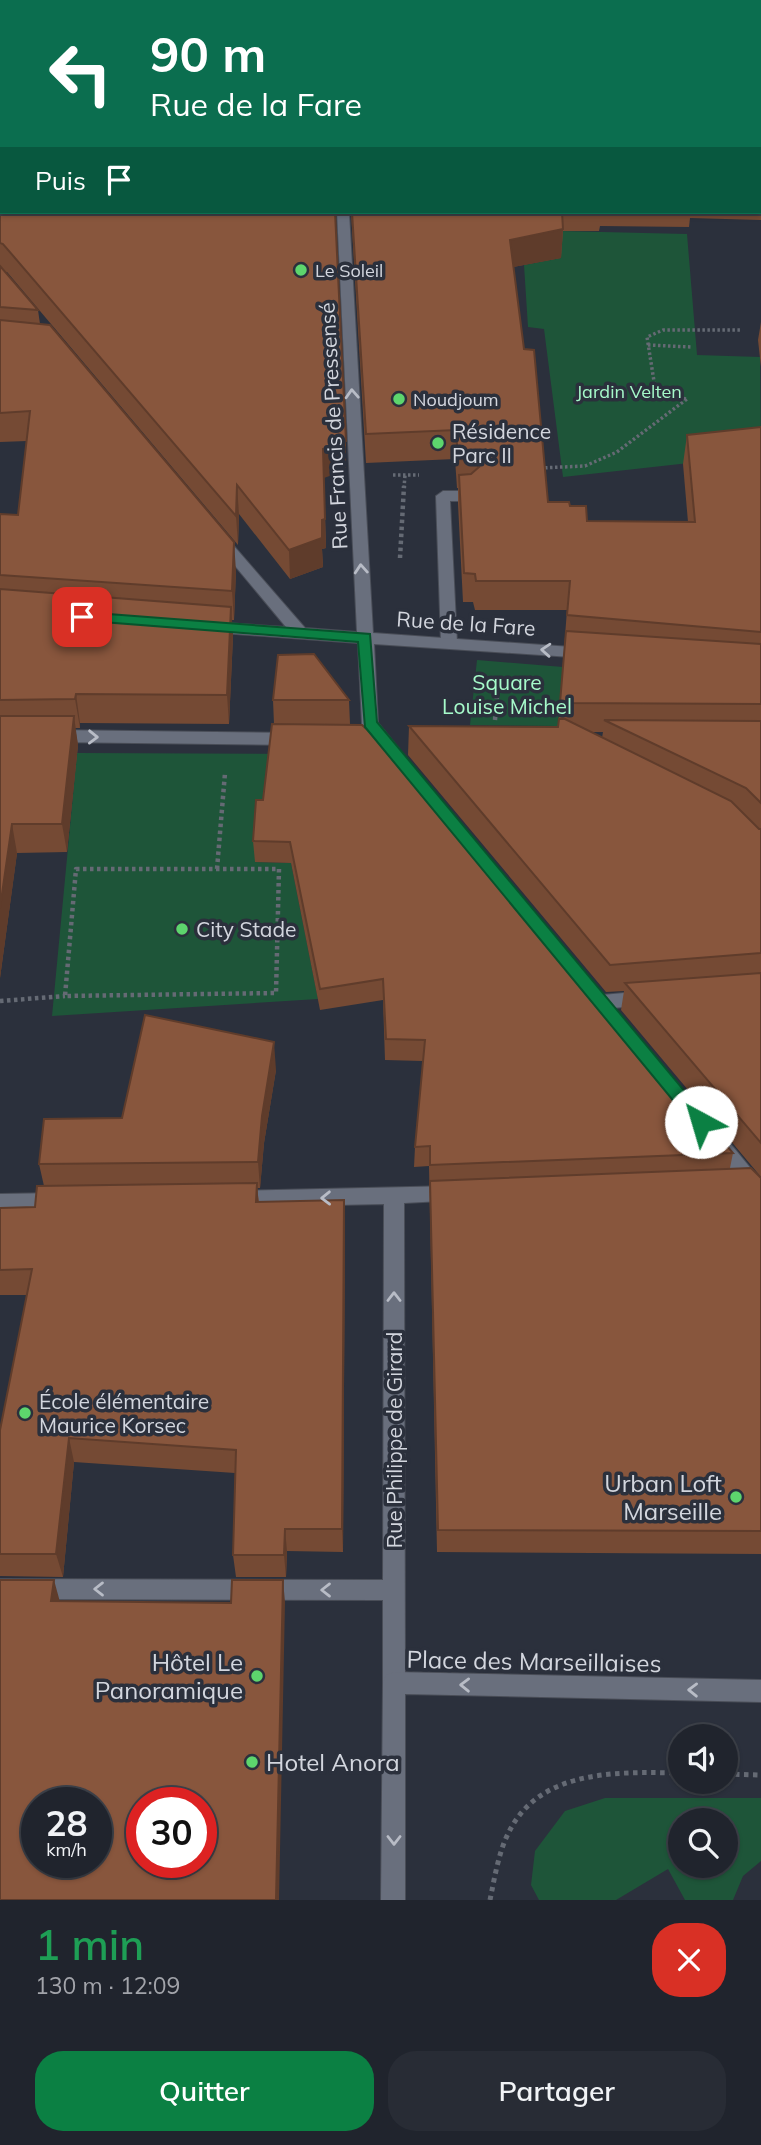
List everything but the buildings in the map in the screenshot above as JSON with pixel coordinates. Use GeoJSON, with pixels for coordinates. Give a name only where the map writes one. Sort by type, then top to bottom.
{"type":"FeatureCollection","features":[{"type":"Feature","properties":{"kind":"street","name":"Rue Francis de Pressensé"},"geometry":{"type":"LineString","coordinates":[[339,215],[370,724],[404,764]]}},
{"type":"Feature","properties":{"kind":"street"},"geometry":{"type":"LineString","coordinates":[[449,643],[443,496],[468,496]]}},
{"type":"Feature","properties":{"kind":"street"},"geometry":{"type":"LineString","coordinates":[[214,532],[300,633]]}},
{"type":"Feature","properties":{"kind":"street","name":"Rue de la Fare"},"geometry":{"type":"LineString","coordinates":[[191,625],[597,654]]}},
{"type":"Feature","properties":{"kind":"street"},"geometry":{"type":"LineString","coordinates":[[40,736],[306,739]]}},
{"type":"Feature","properties":{"kind":"street"},"geometry":{"type":"LineString","coordinates":[[359,740],[408,740]]}},
{"type":"Feature","properties":{"kind":"street"},"geometry":{"type":"LineString","coordinates":[[620,1023],[598,997],[668,997]]}},
{"type":"Feature","properties":{"kind":"street"},"geometry":{"type":"LineString","coordinates":[[707,1130],[756,1189]]}},
{"type":"Feature","properties":{"kind":"street"},"geometry":{"type":"LineString","coordinates":[[723,1184],[756,1189]]}},
{"type":"Feature","properties":{"kind":"street"},"geometry":{"type":"LineString","coordinates":[[222,1199],[476,1194]]}},
{"type":"Feature","properties":{"kind":"street","name":"Rue Philippe de Girard"},"geometry":{"type":"LineString","coordinates":[[394,1197],[394,1684]]}},
{"type":"Feature","properties":{"kind":"street"},"geometry":{"type":"LineString","coordinates":[[0,1202],[83,1201]]}},
{"type":"Feature","properties":{"kind":"street"},"geometry":{"type":"LineString","coordinates":[[0,1589],[395,1590]]}},
{"type":"Feature","properties":{"kind":"street","name":"Place des Marseillaises"},"geometry":{"type":"LineString","coordinates":[[393,1900],[394,1684],[761,1691]]}},
{"type":"Feature","properties":{"kind":"path"},"geometry":{"type":"LineString","coordinates":[[527,469],[585,466],[617,452],[687,399],[656,394],[647,337],[663,330],[741,330]]}},
{"type":"Feature","properties":{"kind":"path"},"geometry":{"type":"LineString","coordinates":[[648,345],[691,347]]}},
{"type":"Feature","properties":{"kind":"path"},"geometry":{"type":"LineString","coordinates":[[360,550],[445,548]]}},
{"type":"Feature","properties":{"kind":"path"},"geometry":{"type":"LineString","coordinates":[[217,869],[227,738]]}},
{"type":"Feature","properties":{"kind":"path"},"geometry":{"type":"LineString","coordinates":[[0,1000],[65,996],[276,993],[279,869],[76,869],[65,996]]}},
{"type":"Feature","properties":{"kind":"path"},"geometry":{"type":"LineString","coordinates":[[490,1900],[512,1826],[535,1801],[562,1784],[595,1775],[668,1773]]}},
{"type":"Feature","properties":{"kind":"path"},"geometry":{"type":"LineString","coordinates":[[738,1774],[761,1775]]}},
{"type":"Feature","properties":{"kind":"green space","name":"Jardin Velten"},"geometry":{"type":"Polygon","coordinates":[[[559,231],[687,234],[697,355],[760,357],[761,455],[563,477],[544,329],[528,327],[524,265],[561,258],[559,231]]]}},
{"type":"Feature","properties":{"kind":"green space","name":"Square Louise Michel"},"geometry":{"type":"Polygon","coordinates":[[[477,660],[563,667],[558,726],[470,725],[477,660]]]}},
{"type":"Feature","properties":{"kind":"green space","name":"City Stade"},"geometry":{"type":"Polygon","coordinates":[[[77,753],[305,754],[255,862],[291,863],[318,999],[52,1016],[77,753]]]}},
{"type":"Feature","properties":{"kind":"green space"},"geometry":{"type":"Polygon","coordinates":[[[605,1798],[761,1798],[761,1861],[743,1876],[733,1900],[685,1900],[673,1878],[738,1878],[738,1808],[668,1808],[668,1869],[616,1900],[539,1900],[531,1885],[535,1851],[565,1811],[605,1798]]]}},
{"type":"Feature","properties":{"kind":"place","name":"Le Soleil"},"geometry":{"type":"Point","coordinates":[301,270]}},
{"type":"Feature","properties":{"kind":"place","name":"Noudjoum"},"geometry":{"type":"Point","coordinates":[399,399]}},
{"type":"Feature","properties":{"kind":"place","name":"Résidence Parc II"},"geometry":{"type":"Point","coordinates":[438,443]}},
{"type":"Feature","properties":{"kind":"place","name":"City Stade"},"geometry":{"type":"Point","coordinates":[182,929]}},
{"type":"Feature","properties":{"kind":"place","name":"École élémentaire Maurice Korsec"},"geometry":{"type":"Point","coordinates":[25,1413]}},
{"type":"Feature","properties":{"kind":"place","name":"Urban Loft Marseille"},"geometry":{"type":"Point","coordinates":[736,1497]}},
{"type":"Feature","properties":{"kind":"place","name":"Hôtel Le Panoramique"},"geometry":{"type":"Point","coordinates":[257,1676]}},
{"type":"Feature","properties":{"kind":"place","name":"Hotel Anora"},"geometry":{"type":"Point","coordinates":[252,1762]}},
{"type":"Feature","properties":{"kind":"route"},"geometry":{"type":"LineString","coordinates":[[82,617],[365,638],[370,724],[701,1122]]}}]}
